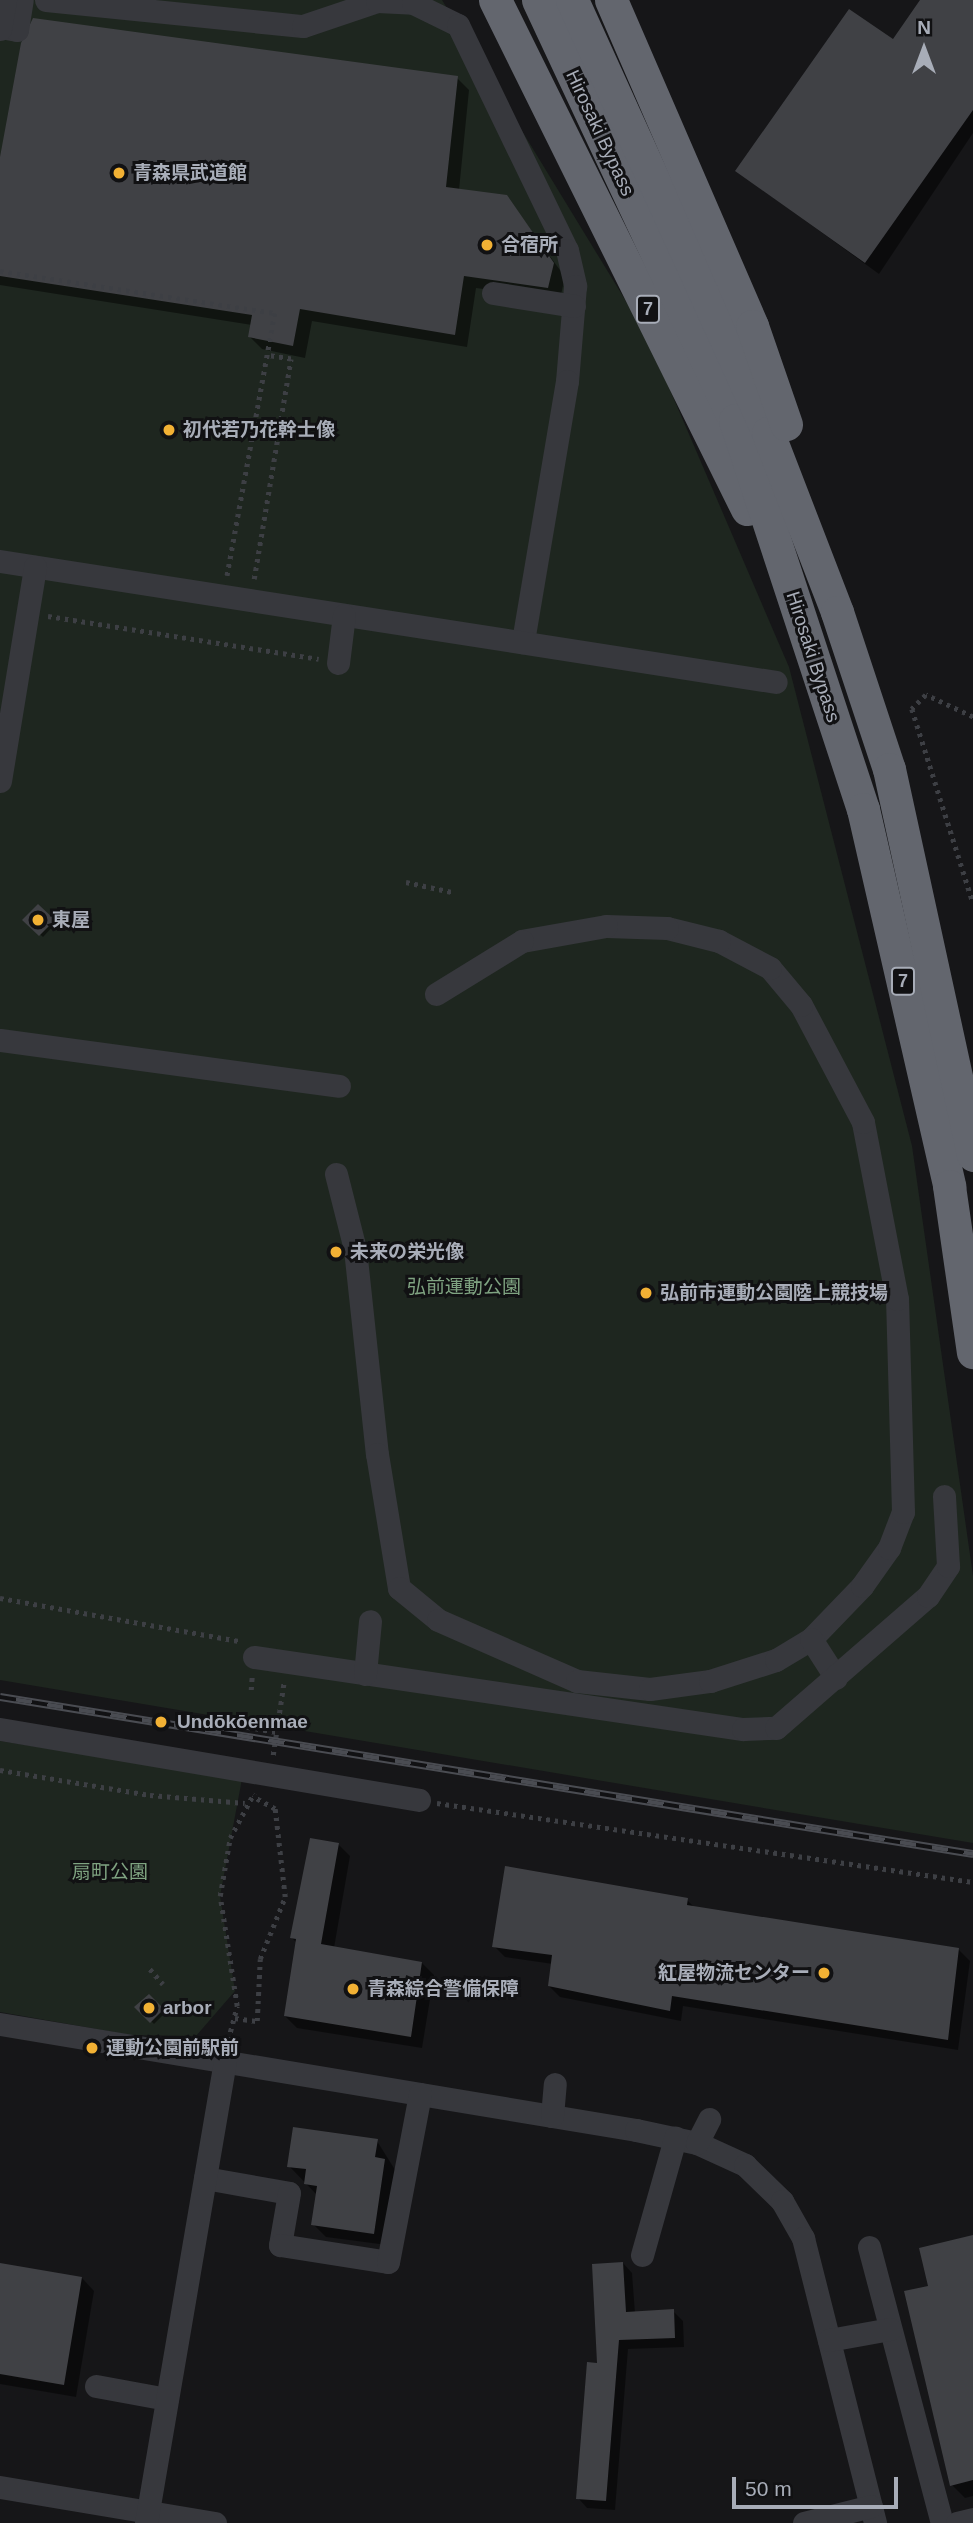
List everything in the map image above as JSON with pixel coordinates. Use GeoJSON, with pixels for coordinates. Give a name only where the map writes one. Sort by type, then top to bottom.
{"type":"FeatureCollection","features":[{"type":"Feature","properties":{"kind":"highway","name":"7"},"geometry":{"type":"LineString","coordinates":[[495,0],[800,618]]}},
{"type":"Feature","properties":{"kind":"highway","name":"Hirosaki Bypass"},"geometry":{"type":"LineString","coordinates":[[538,0],[735,420],[872,841],[949,1186],[973,1352]]}},
{"type":"Feature","properties":{"kind":"highway","name":"Hirosaki Bypass"},"geometry":{"type":"LineString","coordinates":[[572,0],[768,433],[838,612],[889,769],[973,1155]]}},
{"type":"Feature","properties":{"kind":"highway","name":"7"},"geometry":{"type":"LineString","coordinates":[[611,0],[752,327],[838,612]]}},
{"type":"Feature","properties":{"kind":"street"},"geometry":{"type":"LineString","coordinates":[[5,0],[0,28],[17,30],[22,0]]}},
{"type":"Feature","properties":{"kind":"street"},"geometry":{"type":"LineString","coordinates":[[46,0],[97,3],[303,26],[377,1],[413,3],[451,19],[567,250],[574,306],[523,642]]}},
{"type":"Feature","properties":{"kind":"street"},"geometry":{"type":"LineString","coordinates":[[493,293],[574,306]]}},
{"type":"Feature","properties":{"kind":"street"},"geometry":{"type":"LineString","coordinates":[[0,561],[776,682]]}},
{"type":"Feature","properties":{"kind":"street"},"geometry":{"type":"LineString","coordinates":[[0,781],[35,567]]}},
{"type":"Feature","properties":{"kind":"street"},"geometry":{"type":"LineString","coordinates":[[331,662],[345,615]]}},
{"type":"Feature","properties":{"kind":"street"},"geometry":{"type":"LineString","coordinates":[[336,1174],[355,1249],[377,1454],[399,1588],[438,1620],[578,1681],[650,1689],[710,1681],[776,1660],[811,1639],[862,1586],[889,1548],[903,1512],[897,1299],[863,1122],[834,1060],[770,968],[719,941],[667,928],[606,926],[522,941],[436,994]]}},
{"type":"Feature","properties":{"kind":"street"},"geometry":{"type":"LineString","coordinates":[[0,1040],[340,1087]]}},
{"type":"Feature","properties":{"kind":"street"},"geometry":{"type":"LineString","coordinates":[[254,1650],[287,1662],[365,1674],[743,1730],[776,1728],[928,1596],[948,1566],[944,1496]]}},
{"type":"Feature","properties":{"kind":"street"},"geometry":{"type":"LineString","coordinates":[[365,1674],[370,1621]]}},
{"type":"Feature","properties":{"kind":"street"},"geometry":{"type":"LineString","coordinates":[[811,1639],[836,1678]]}},
{"type":"Feature","properties":{"kind":"street"},"geometry":{"type":"LineString","coordinates":[[0,1729],[272,1766],[419,1800]]}},
{"type":"Feature","properties":{"kind":"street"},"geometry":{"type":"LineString","coordinates":[[0,2024],[552,2116],[686,2141],[745,2165],[782,2201],[803,2238],[873,2514],[804,2523]]}},
{"type":"Feature","properties":{"kind":"street"},"geometry":{"type":"LineString","coordinates":[[147,2517],[225,2061]]}},
{"type":"Feature","properties":{"kind":"street"},"geometry":{"type":"LineString","coordinates":[[552,2116],[555,2084]]}},
{"type":"Feature","properties":{"kind":"street"},"geometry":{"type":"LineString","coordinates":[[205,2178],[289,2193],[280,2245],[388,2262],[420,2094]]}},
{"type":"Feature","properties":{"kind":"street"},"geometry":{"type":"LineString","coordinates":[[642,2255],[686,2141],[709,2119]]}},
{"type":"Feature","properties":{"kind":"street"},"geometry":{"type":"LineString","coordinates":[[869,2247],[942,2523]]}},
{"type":"Feature","properties":{"kind":"street"},"geometry":{"type":"LineString","coordinates":[[829,2340],[890,2329]]}},
{"type":"Feature","properties":{"kind":"street"},"geometry":{"type":"LineString","coordinates":[[96,2386],[167,2399]]}},
{"type":"Feature","properties":{"kind":"street"},"geometry":{"type":"LineString","coordinates":[[0,2487],[147,2517],[215,2523]]}},
{"type":"Feature","properties":{"kind":"street"},"geometry":{"type":"LineString","coordinates":[[957,2523],[973,2519]]}},
{"type":"Feature","properties":{"kind":"path"},"geometry":{"type":"LineString","coordinates":[[0,271],[275,313],[226,579]]}},
{"type":"Feature","properties":{"kind":"path"},"geometry":{"type":"LineString","coordinates":[[254,583],[291,359],[267,355]]}},
{"type":"Feature","properties":{"kind":"path"},"geometry":{"type":"LineString","coordinates":[[28,613],[331,662]]}},
{"type":"Feature","properties":{"kind":"path"},"geometry":{"type":"LineString","coordinates":[[973,718],[926,695],[912,709],[973,903]]}},
{"type":"Feature","properties":{"kind":"path"},"geometry":{"type":"LineString","coordinates":[[406,882],[452,892]]}},
{"type":"Feature","properties":{"kind":"path"},"geometry":{"type":"LineString","coordinates":[[0,1598],[254,1650]]}},
{"type":"Feature","properties":{"kind":"path"},"geometry":{"type":"LineString","coordinates":[[225,2061],[235,2018],[220,1896],[230,1838],[245,1803],[272,1766],[287,1662]]}},
{"type":"Feature","properties":{"kind":"path"},"geometry":{"type":"LineString","coordinates":[[205,1719],[276,1732]]}},
{"type":"Feature","properties":{"kind":"path"},"geometry":{"type":"LineString","coordinates":[[0,1770],[150,1795],[245,1803]]}},
{"type":"Feature","properties":{"kind":"path"},"geometry":{"type":"LineString","coordinates":[[235,2018],[257,2021],[260,1959],[285,1897],[275,1810],[252,1796]]}},
{"type":"Feature","properties":{"kind":"path"},"geometry":{"type":"LineString","coordinates":[[419,1800],[973,1882]]}},
{"type":"Feature","properties":{"kind":"path"},"geometry":{"type":"LineString","coordinates":[[150,1969],[163,1983]]}},
{"type":"Feature","properties":{"kind":"green space","name":"弘前運動公園"},"geometry":{"type":"Polygon","coordinates":[[[0,0],[442,0],[646,334],[789,667],[912,1146],[973,1576],[973,1843],[0,1680],[0,0]]]}},
{"type":"Feature","properties":{"kind":"green space","name":"扇町公園"},"geometry":{"type":"Polygon","coordinates":[[[0,1741],[242,1779],[220,1896],[235,1991],[196,2036],[131,2035],[0,2012],[0,1741]]]}},
{"type":"Feature","properties":{"kind":"building"},"geometry":{"type":"Polygon","coordinates":[[[920,0],[973,0],[973,110],[865,263],[735,171],[849,9],[893,39],[920,0]]]}},
{"type":"Feature","properties":{"kind":"building"},"geometry":{"type":"Polygon","coordinates":[[[33,18],[458,76],[446,187],[507,195],[554,263],[548,288],[464,276],[455,335],[300,309],[293,346],[248,337],[252,315],[0,276],[0,157],[21,43],[33,18]]]}},
{"type":"Feature","properties":{"kind":"building","name":"東屋"},"geometry":{"type":"Polygon","coordinates":[[[38,904],[55,920],[39,936],[22,920],[38,904]]]}},
{"type":"Feature","properties":{"kind":"building","name":"青森綜合警備保障"},"geometry":{"type":"Polygon","coordinates":[[[310,1838],[339,1843],[321,1944],[422,1962],[411,2037],[284,2016],[296,1939],[290,1938],[310,1838]]]}},
{"type":"Feature","properties":{"kind":"building"},"geometry":{"type":"Polygon","coordinates":[[[505,1866],[688,1898],[687,1905],[959,1948],[948,2040],[672,1996],[670,2011],[548,1986],[552,1955],[492,1947],[505,1866]]]}},
{"type":"Feature","properties":{"kind":"building","name":"arbor"},"geometry":{"type":"Polygon","coordinates":[[[149,1994],[164,2009],[150,2023],[134,2007],[149,1994]]]}},
{"type":"Feature","properties":{"kind":"building"},"geometry":{"type":"Polygon","coordinates":[[[293,2127],[378,2139],[375,2157],[385,2159],[374,2234],[311,2225],[317,2186],[304,2184],[306,2169],[287,2167],[293,2127]]]}},
{"type":"Feature","properties":{"kind":"building"},"geometry":{"type":"Polygon","coordinates":[[[973,2235],[973,2480],[950,2486],[904,2291],[928,2286],[919,2248],[973,2235]]]}},
{"type":"Feature","properties":{"kind":"building"},"geometry":{"type":"Polygon","coordinates":[[[623,2262],[626,2312],[674,2309],[675,2338],[619,2340],[606,2501],[576,2499],[587,2362],[597,2363],[592,2264],[623,2262]]]}},
{"type":"Feature","properties":{"kind":"building"},"geometry":{"type":"Polygon","coordinates":[[[0,2263],[82,2277],[64,2385],[0,2374],[0,2263]]]}},
{"type":"Feature","properties":{"kind":"railway"},"geometry":{"type":"LineString","coordinates":[[0,1697],[973,1854]]}},
{"type":"Feature","properties":{"kind":"place","name":"青森県武道館"},"geometry":{"type":"Point","coordinates":[119,173]}},
{"type":"Feature","properties":{"kind":"place","name":"合宿所"},"geometry":{"type":"Point","coordinates":[487,245]}},
{"type":"Feature","properties":{"kind":"place","name":"初代若乃花幹士像"},"geometry":{"type":"Point","coordinates":[169,430]}},
{"type":"Feature","properties":{"kind":"place","name":"東屋"},"geometry":{"type":"Point","coordinates":[38,920]}},
{"type":"Feature","properties":{"kind":"place","name":"未来の栄光像"},"geometry":{"type":"Point","coordinates":[336,1252]}},
{"type":"Feature","properties":{"kind":"place","name":"弘前市運動公園陸上競技場"},"geometry":{"type":"Point","coordinates":[646,1293]}},
{"type":"Feature","properties":{"kind":"place","name":"Undōkōenmae"},"geometry":{"type":"Point","coordinates":[161,1722]}},
{"type":"Feature","properties":{"kind":"place","name":"紅屋物流センター"},"geometry":{"type":"Point","coordinates":[824,1973]}},
{"type":"Feature","properties":{"kind":"place","name":"青森綜合警備保障"},"geometry":{"type":"Point","coordinates":[353,1989]}},
{"type":"Feature","properties":{"kind":"place","name":"arbor"},"geometry":{"type":"Point","coordinates":[149,2008]}},
{"type":"Feature","properties":{"kind":"place","name":"運動公園前駅前"},"geometry":{"type":"Point","coordinates":[92,2048]}}]}
